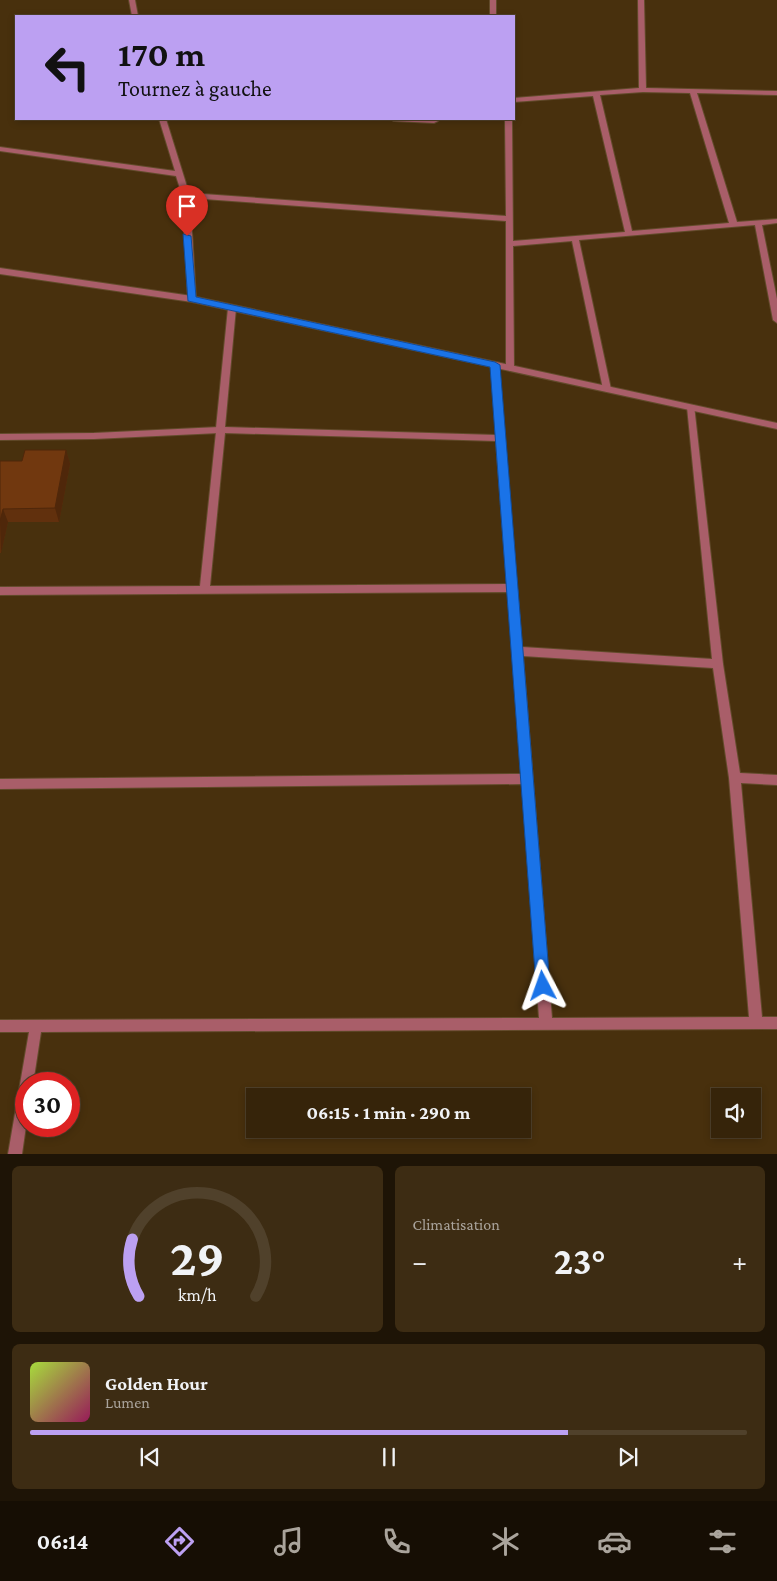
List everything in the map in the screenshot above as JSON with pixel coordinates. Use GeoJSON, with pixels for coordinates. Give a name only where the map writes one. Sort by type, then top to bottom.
{"type":"FeatureCollection","features":[{"type":"Feature","properties":{"kind":"street"},"geometry":{"type":"LineString","coordinates":[[132,0],[135,15]]}},
{"type":"Feature","properties":{"kind":"street"},"geometry":{"type":"LineString","coordinates":[[493,0],[493,15]]}},
{"type":"Feature","properties":{"kind":"street"},"geometry":{"type":"LineString","coordinates":[[641,0],[643,90]]}},
{"type":"Feature","properties":{"kind":"street"},"geometry":{"type":"LineString","coordinates":[[515,100],[643,90],[777,93]]}},
{"type":"Feature","properties":{"kind":"street"},"geometry":{"type":"LineString","coordinates":[[693,91],[734,225]]}},
{"type":"Feature","properties":{"kind":"street"},"geometry":{"type":"LineString","coordinates":[[596,93],[629,234]]}},
{"type":"Feature","properties":{"kind":"street"},"geometry":{"type":"LineString","coordinates":[[164,120],[186,195],[192,299]]}},
{"type":"Feature","properties":{"kind":"street"},"geometry":{"type":"LineString","coordinates":[[414,120],[434,121]]}},
{"type":"Feature","properties":{"kind":"street"},"geometry":{"type":"LineString","coordinates":[[509,120],[510,368]]}},
{"type":"Feature","properties":{"kind":"street"},"geometry":{"type":"LineString","coordinates":[[0,149],[180,174]]}},
{"type":"Feature","properties":{"kind":"street"},"geometry":{"type":"LineString","coordinates":[[186,195],[510,219]]}},
{"type":"Feature","properties":{"kind":"street"},"geometry":{"type":"LineString","coordinates":[[510,244],[777,221]]}},
{"type":"Feature","properties":{"kind":"street"},"geometry":{"type":"LineString","coordinates":[[758,223],[777,320]]}},
{"type":"Feature","properties":{"kind":"street"},"geometry":{"type":"LineString","coordinates":[[575,238],[607,389]]}},
{"type":"Feature","properties":{"kind":"street"},"geometry":{"type":"LineString","coordinates":[[0,271],[192,299],[777,426]]}},
{"type":"Feature","properties":{"kind":"street"},"geometry":{"type":"LineString","coordinates":[[205,590],[232,308]]}},
{"type":"Feature","properties":{"kind":"street"},"geometry":{"type":"LineString","coordinates":[[495,365],[546,1024]]}},
{"type":"Feature","properties":{"kind":"street"},"geometry":{"type":"LineString","coordinates":[[691,407],[718,664],[735,778],[756,1023]]}},
{"type":"Feature","properties":{"kind":"street"},"geometry":{"type":"LineString","coordinates":[[0,438],[219,430],[501,438]]}},
{"type":"Feature","properties":{"kind":"street"},"geometry":{"type":"LineString","coordinates":[[0,591],[513,588]]}},
{"type":"Feature","properties":{"kind":"street"},"geometry":{"type":"LineString","coordinates":[[518,651],[718,664]]}},
{"type":"Feature","properties":{"kind":"street"},"geometry":{"type":"LineString","coordinates":[[735,778],[777,780]]}},
{"type":"Feature","properties":{"kind":"street"},"geometry":{"type":"LineString","coordinates":[[0,784],[527,779]]}},
{"type":"Feature","properties":{"kind":"street"},"geometry":{"type":"LineString","coordinates":[[0,1026],[777,1022]]}},
{"type":"Feature","properties":{"kind":"street"},"geometry":{"type":"LineString","coordinates":[[15,1154],[36,1026]]}},
{"type":"Feature","properties":{"kind":"building"},"geometry":{"type":"Polygon","coordinates":[[[25,450],[66,450],[55,508],[3,509],[0,521],[0,461],[22,461],[25,450]]]}},
{"type":"Feature","properties":{"kind":"route"},"geometry":{"type":"LineString","coordinates":[[187,236],[192,299],[495,365],[543,986]]}}]}
